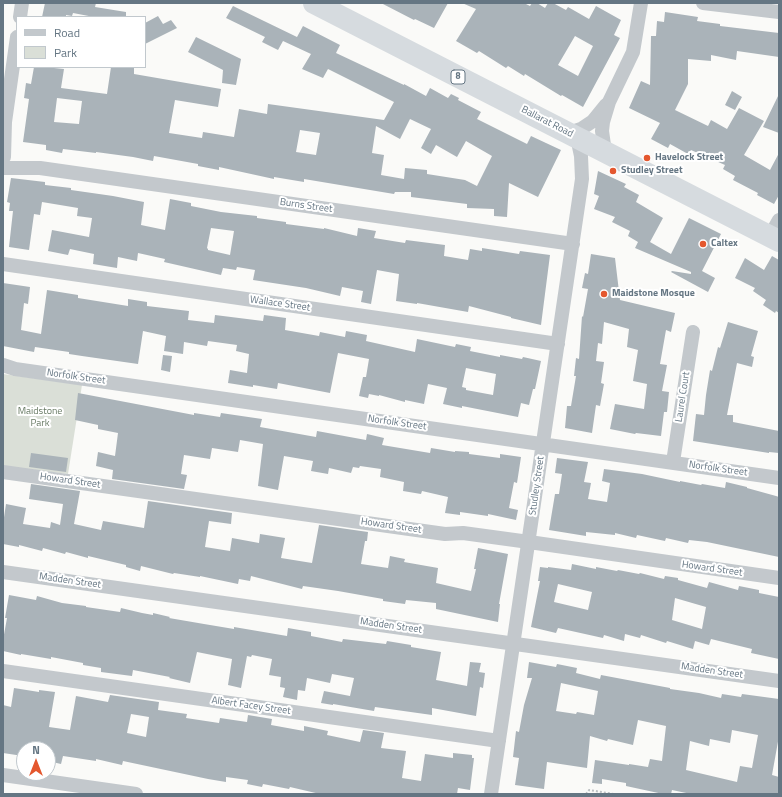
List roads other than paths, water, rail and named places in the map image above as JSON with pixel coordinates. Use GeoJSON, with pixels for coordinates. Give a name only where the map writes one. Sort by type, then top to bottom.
{"type":"FeatureCollection","features":[{"type":"Feature","properties":{"kind":"highway","name":"Ballarat Road"},"geometry":{"type":"LineString","coordinates":[[314,3],[603,151],[776,232]]}},
{"type":"Feature","properties":{"kind":"street"},"geometry":{"type":"LineString","coordinates":[[20,16],[22,3]]}},
{"type":"Feature","properties":{"kind":"street"},"geometry":{"type":"LineString","coordinates":[[603,151],[603,122],[609,102],[633,52],[641,3]]}},
{"type":"Feature","properties":{"kind":"street"},"geometry":{"type":"LineString","coordinates":[[703,3],[779,12]]}},
{"type":"Feature","properties":{"kind":"street"},"geometry":{"type":"LineString","coordinates":[[4,162],[4,124],[16,44]]}},
{"type":"Feature","properties":{"kind":"street"},"geometry":{"type":"LineString","coordinates":[[573,135],[593,121],[609,102]]}},
{"type":"Feature","properties":{"kind":"street","name":"Studley Street"},"geometry":{"type":"LineString","coordinates":[[491,794],[582,179],[581,158],[573,135]]}},
{"type":"Feature","properties":{"kind":"street","name":"Studley Street"},"geometry":{"type":"LineString","coordinates":[[582,179],[591,163],[603,151]]}},
{"type":"Feature","properties":{"kind":"street","name":"Burns Street"},"geometry":{"type":"LineString","coordinates":[[4,162],[573,244]]}},
{"type":"Feature","properties":{"kind":"street","name":"Wallace Street"},"geometry":{"type":"LineString","coordinates":[[3,264],[558,344]]}},
{"type":"Feature","properties":{"kind":"street","name":"Laurel Court"},"geometry":{"type":"LineString","coordinates":[[673,462],[693,332]]}},
{"type":"Feature","properties":{"kind":"street","name":"Norfolk Street"},"geometry":{"type":"LineString","coordinates":[[7,367],[779,478]]}},
{"type":"Feature","properties":{"kind":"street","name":"Howard Street"},"geometry":{"type":"LineString","coordinates":[[3,472],[445,534],[463,533],[529,542],[779,578]]}},
{"type":"Feature","properties":{"kind":"street","name":"Madden Street"},"geometry":{"type":"LineString","coordinates":[[3,572],[779,681]]}},
{"type":"Feature","properties":{"kind":"street","name":"Albert Facey Street"},"geometry":{"type":"LineString","coordinates":[[3,671],[499,741]]}},
{"type":"Feature","properties":{"kind":"street"},"geometry":{"type":"LineString","coordinates":[[3,775],[136,794]]}},
{"type":"Feature","properties":{"kind":"place","name":"Havelock Street"},"geometry":{"type":"Point","coordinates":[647,158]}},
{"type":"Feature","properties":{"kind":"place","name":"Studley Street"},"geometry":{"type":"Point","coordinates":[613,171]}},
{"type":"Feature","properties":{"kind":"place","name":"Caltex"},"geometry":{"type":"Point","coordinates":[703,244]}},
{"type":"Feature","properties":{"kind":"place","name":"Maidstone Mosque"},"geometry":{"type":"Point","coordinates":[604,294]}},
{"type":"Feature","properties":{"kind":"park label","name":"Maidstone Park"},"geometry":{"type":"Point","coordinates":[40,418]}}]}
